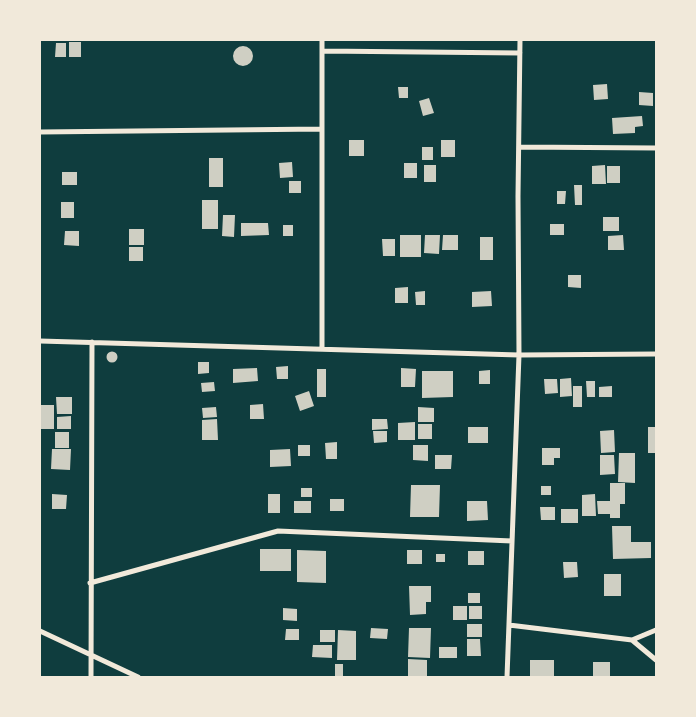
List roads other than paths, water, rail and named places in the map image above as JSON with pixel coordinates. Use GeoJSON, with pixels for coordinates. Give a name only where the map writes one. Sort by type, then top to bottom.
{"type":"FeatureCollection","features":[{"type":"Feature","properties":{"kind":"street"},"geometry":{"type":"LineString","coordinates":[[322,40],[322,350]]}},
{"type":"Feature","properties":{"kind":"street"},"geometry":{"type":"LineString","coordinates":[[507,677],[519,356],[520,40]]}},
{"type":"Feature","properties":{"kind":"street"},"geometry":{"type":"LineString","coordinates":[[322,51],[520,53]]}},
{"type":"Feature","properties":{"kind":"street"},"geometry":{"type":"LineString","coordinates":[[40,132],[322,129]]}},
{"type":"Feature","properties":{"kind":"street"},"geometry":{"type":"LineString","coordinates":[[519,147],[656,148]]}},
{"type":"Feature","properties":{"kind":"street"},"geometry":{"type":"LineString","coordinates":[[40,341],[519,356],[656,354]]}},
{"type":"Feature","properties":{"kind":"street"},"geometry":{"type":"LineString","coordinates":[[91,677],[92,342]]}},
{"type":"Feature","properties":{"kind":"street"},"geometry":{"type":"LineString","coordinates":[[90,583],[278,531],[512,541]]}},
{"type":"Feature","properties":{"kind":"street"},"geometry":{"type":"LineString","coordinates":[[509,625],[632,640],[656,630]]}},
{"type":"Feature","properties":{"kind":"street"},"geometry":{"type":"LineString","coordinates":[[40,631],[138,677]]}},
{"type":"Feature","properties":{"kind":"street"},"geometry":{"type":"LineString","coordinates":[[632,640],[656,660]]}}]}
